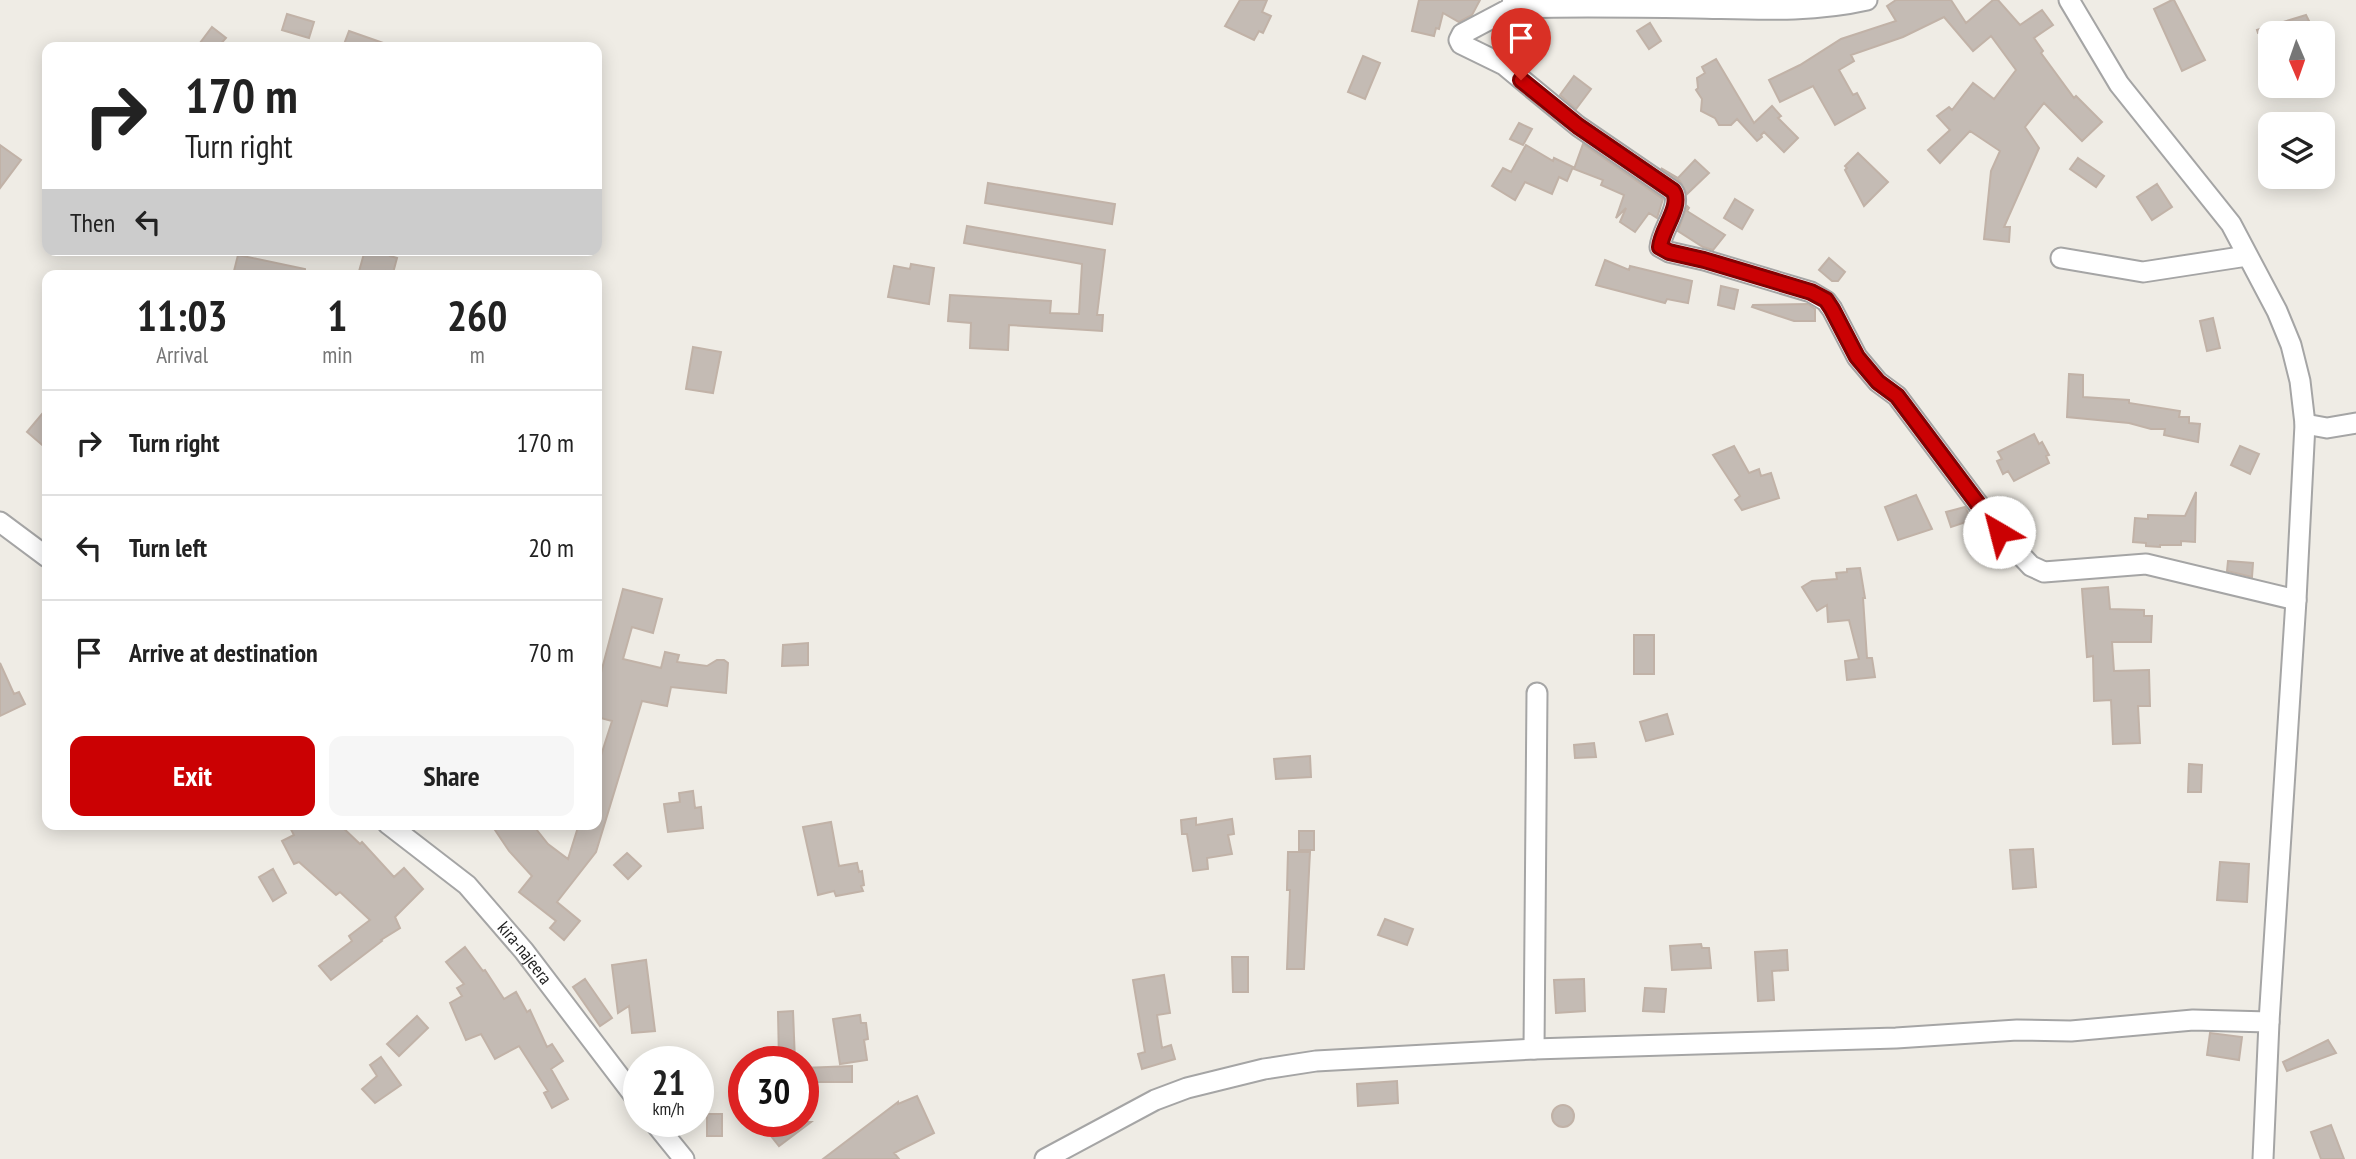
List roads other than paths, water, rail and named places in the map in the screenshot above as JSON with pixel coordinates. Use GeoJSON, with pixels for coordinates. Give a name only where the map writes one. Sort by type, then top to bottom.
{"type":"FeatureCollection","features":[{"type":"Feature","properties":{"kind":"street"},"geometry":{"type":"LineString","coordinates":[[1867,0],[1836,7],[1787,10],[1675,4],[1512,4],[1462,34],[1459,40],[1461,44],[1504,65],[1578,126],[1673,191],[1677,196],[1676,203],[1660,237],[1660,247],[1669,252],[1811,292],[1826,300],[1857,357],[1878,382],[1897,396],[1999,532],[2031,566],[2045,572],[2146,564],[2296,600]]}},
{"type":"Feature","properties":{"kind":"street"},"geometry":{"type":"LineString","coordinates":[[2069,0],[2119,84],[2231,224],[2277,312],[2291,345],[2300,381],[2305,424],[2263,1159]]}},
{"type":"Feature","properties":{"kind":"street"},"geometry":{"type":"LineString","coordinates":[[2061,258],[2143,272],[2247,256]]}},
{"type":"Feature","properties":{"kind":"street"},"geometry":{"type":"LineString","coordinates":[[2305,424],[2328,428],[2356,423]]}},
{"type":"Feature","properties":{"kind":"street"},"geometry":{"type":"LineString","coordinates":[[0,522],[42,553]]}},
{"type":"Feature","properties":{"kind":"street"},"geometry":{"type":"LineString","coordinates":[[1534,1049],[1537,693]]}},
{"type":"Feature","properties":{"kind":"street","name":"kira-najeera"},"geometry":{"type":"LineString","coordinates":[[396,830],[467,886],[524,951],[623,1081]]}},
{"type":"Feature","properties":{"kind":"street"},"geometry":{"type":"LineString","coordinates":[[1045,1159],[1154,1100],[1187,1088],[1224,1078],[1316,1061],[1534,1049],[1896,1038],[2017,1030],[2071,1031],[2193,1020],[2269,1022]]}},
{"type":"Feature","properties":{"kind":"street"},"geometry":{"type":"LineString","coordinates":[[666,1137],[684,1159]]}}]}
